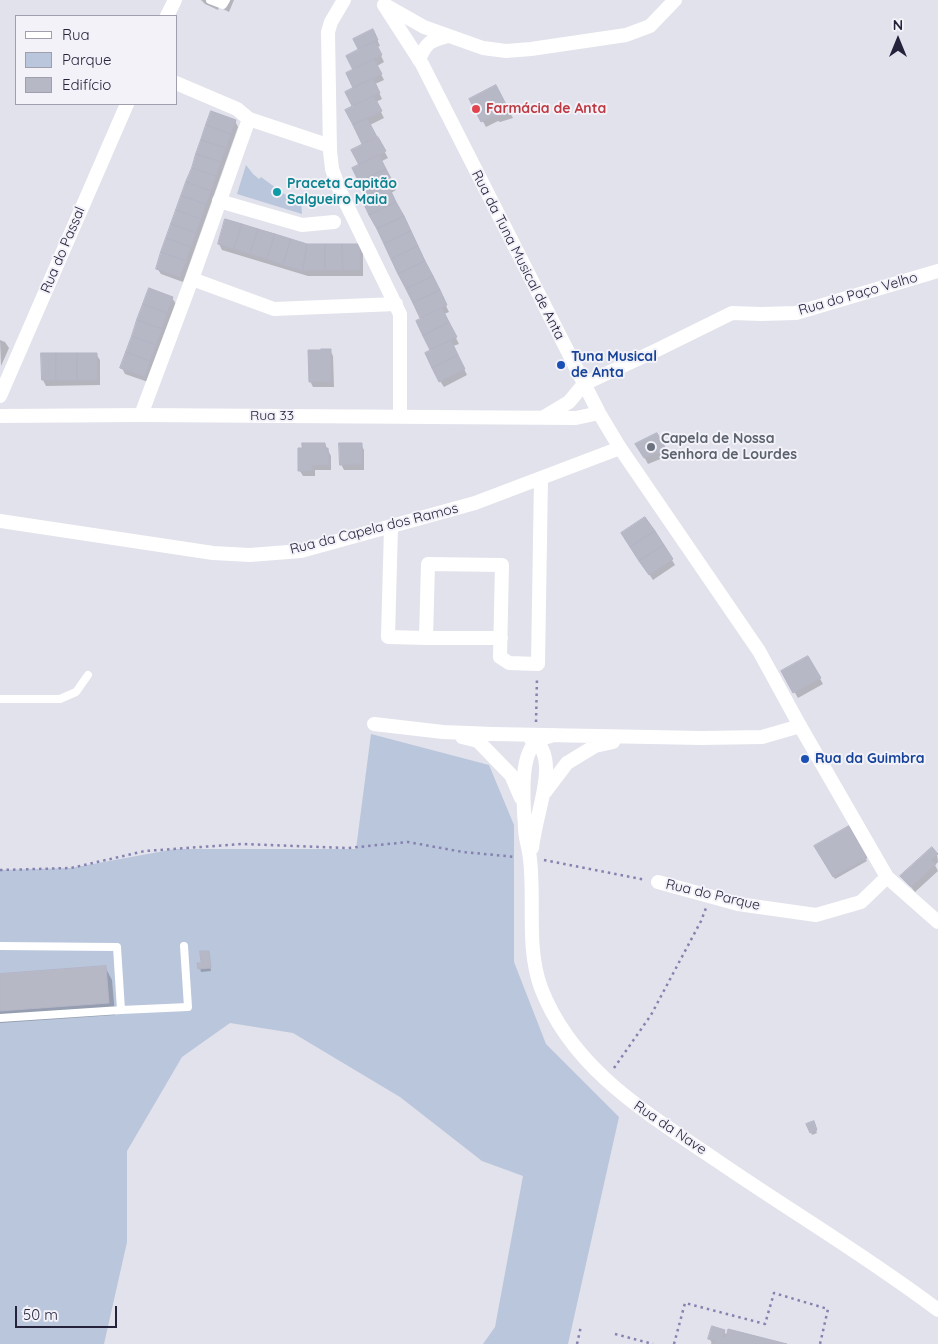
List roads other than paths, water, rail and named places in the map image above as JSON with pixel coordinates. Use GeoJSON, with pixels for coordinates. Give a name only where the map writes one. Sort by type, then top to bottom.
{"type":"FeatureCollection","features":[{"type":"Feature","properties":{"kind":"street"},"geometry":{"type":"LineString","coordinates":[[168,15],[175,0]]}},
{"type":"Feature","properties":{"kind":"street"},"geometry":{"type":"LineString","coordinates":[[344,0],[331,22],[328,32],[332,170],[340,191],[400,314],[400,416]]}},
{"type":"Feature","properties":{"kind":"street"},"geometry":{"type":"LineString","coordinates":[[380,2],[424,27],[483,48],[506,51],[619,36],[650,26],[675,0]]}},
{"type":"Feature","properties":{"kind":"street","name":"Rua da Tuna Musical de Anta"},"geometry":{"type":"LineString","coordinates":[[380,2],[419,60],[599,413],[620,448]]}},
{"type":"Feature","properties":{"kind":"street"},"geometry":{"type":"LineString","coordinates":[[408,43],[413,32],[424,27]]}},
{"type":"Feature","properties":{"kind":"street"},"geometry":{"type":"LineString","coordinates":[[419,60],[426,45],[434,40],[448,36]]}},
{"type":"Feature","properties":{"kind":"street"},"geometry":{"type":"LineString","coordinates":[[178,84],[236,109],[248,119],[330,146]]}},
{"type":"Feature","properties":{"kind":"street","name":"Rua do Passal"},"geometry":{"type":"LineString","coordinates":[[0,396],[127,105]]}},
{"type":"Feature","properties":{"kind":"street"},"geometry":{"type":"LineString","coordinates":[[141,415],[192,279],[248,119]]}},
{"type":"Feature","properties":{"kind":"street"},"geometry":{"type":"LineString","coordinates":[[219,201],[302,225],[334,222]]}},
{"type":"Feature","properties":{"kind":"street","name":"Rua do Paço Velho"},"geometry":{"type":"LineString","coordinates":[[584,384],[732,313],[796,313],[938,271]]}},
{"type":"Feature","properties":{"kind":"street"},"geometry":{"type":"LineString","coordinates":[[192,279],[274,308],[396,304]]}},
{"type":"Feature","properties":{"kind":"street"},"geometry":{"type":"LineString","coordinates":[[544,418],[569,402],[584,384]]}},
{"type":"Feature","properties":{"kind":"street","name":"Rua 33"},"geometry":{"type":"LineString","coordinates":[[0,416],[576,418],[599,413]]}},
{"type":"Feature","properties":{"kind":"street"},"geometry":{"type":"LineString","coordinates":[[620,448],[759,651],[886,878],[938,922]]}},
{"type":"Feature","properties":{"kind":"street","name":"Rua da Capela dos Ramos"},"geometry":{"type":"LineString","coordinates":[[0,521],[213,553],[250,555],[301,551],[475,503],[620,448]]}},
{"type":"Feature","properties":{"kind":"street"},"geometry":{"type":"LineString","coordinates":[[426,638],[428,564],[502,565],[500,657],[508,663],[538,664],[542,478]]}},
{"type":"Feature","properties":{"kind":"street"},"geometry":{"type":"LineString","coordinates":[[391,527],[388,637],[501,638]]}},
{"type":"Feature","properties":{"kind":"street","name":"Rua da Nave"},"geometry":{"type":"LineString","coordinates":[[374,724],[443,732],[532,737],[553,735],[762,737],[800,726]]}},
{"type":"Feature","properties":{"kind":"street","name":"Rua da Nave"},"geometry":{"type":"LineString","coordinates":[[443,732],[478,741],[511,775],[520,796],[524,813]]}},
{"type":"Feature","properties":{"kind":"street","name":"Rua da Nave"},"geometry":{"type":"LineString","coordinates":[[530,859],[537,820],[545,792],[545,761],[541,746],[532,737]]}},
{"type":"Feature","properties":{"kind":"street","name":"Rua da Nave"},"geometry":{"type":"LineString","coordinates":[[532,737],[524,779],[524,813],[525,836],[530,859],[533,951],[541,987],[555,1016],[581,1055],[627,1099],[748,1182],[899,1281],[938,1310]]}},
{"type":"Feature","properties":{"kind":"street","name":"Rua da Nave"},"geometry":{"type":"LineString","coordinates":[[545,792],[567,763],[595,746],[633,737]]}},
{"type":"Feature","properties":{"kind":"street","name":"Rua do Parque"},"geometry":{"type":"LineString","coordinates":[[658,882],[738,904],[816,914],[861,902],[886,878]]}},
{"type":"Feature","properties":{"kind":"lane"},"geometry":{"type":"LineString","coordinates":[[210,0],[223,5],[226,0]]}},
{"type":"Feature","properties":{"kind":"lane"},"geometry":{"type":"LineString","coordinates":[[0,699],[60,699],[76,692],[88,675]]}},
{"type":"Feature","properties":{"kind":"lane"},"geometry":{"type":"LineString","coordinates":[[0,946],[117,946],[121,1010]]}},
{"type":"Feature","properties":{"kind":"lane"},"geometry":{"type":"LineString","coordinates":[[0,1018],[188,1007],[184,946]]}},
{"type":"Feature","properties":{"kind":"place","name":"Farmácia de Anta"},"geometry":{"type":"Point","coordinates":[476,109]}},
{"type":"Feature","properties":{"kind":"place","name":"Praceta Capitão Salgueiro Maia"},"geometry":{"type":"Point","coordinates":[277,192]}},
{"type":"Feature","properties":{"kind":"place","name":"Tuna Musical de Anta"},"geometry":{"type":"Point","coordinates":[561,365]}},
{"type":"Feature","properties":{"kind":"place","name":"Capela de Nossa Senhora de Lourdes"},"geometry":{"type":"Point","coordinates":[651,447]}},
{"type":"Feature","properties":{"kind":"place","name":"Rua da Guimbra"},"geometry":{"type":"Point","coordinates":[805,759]}}]}
